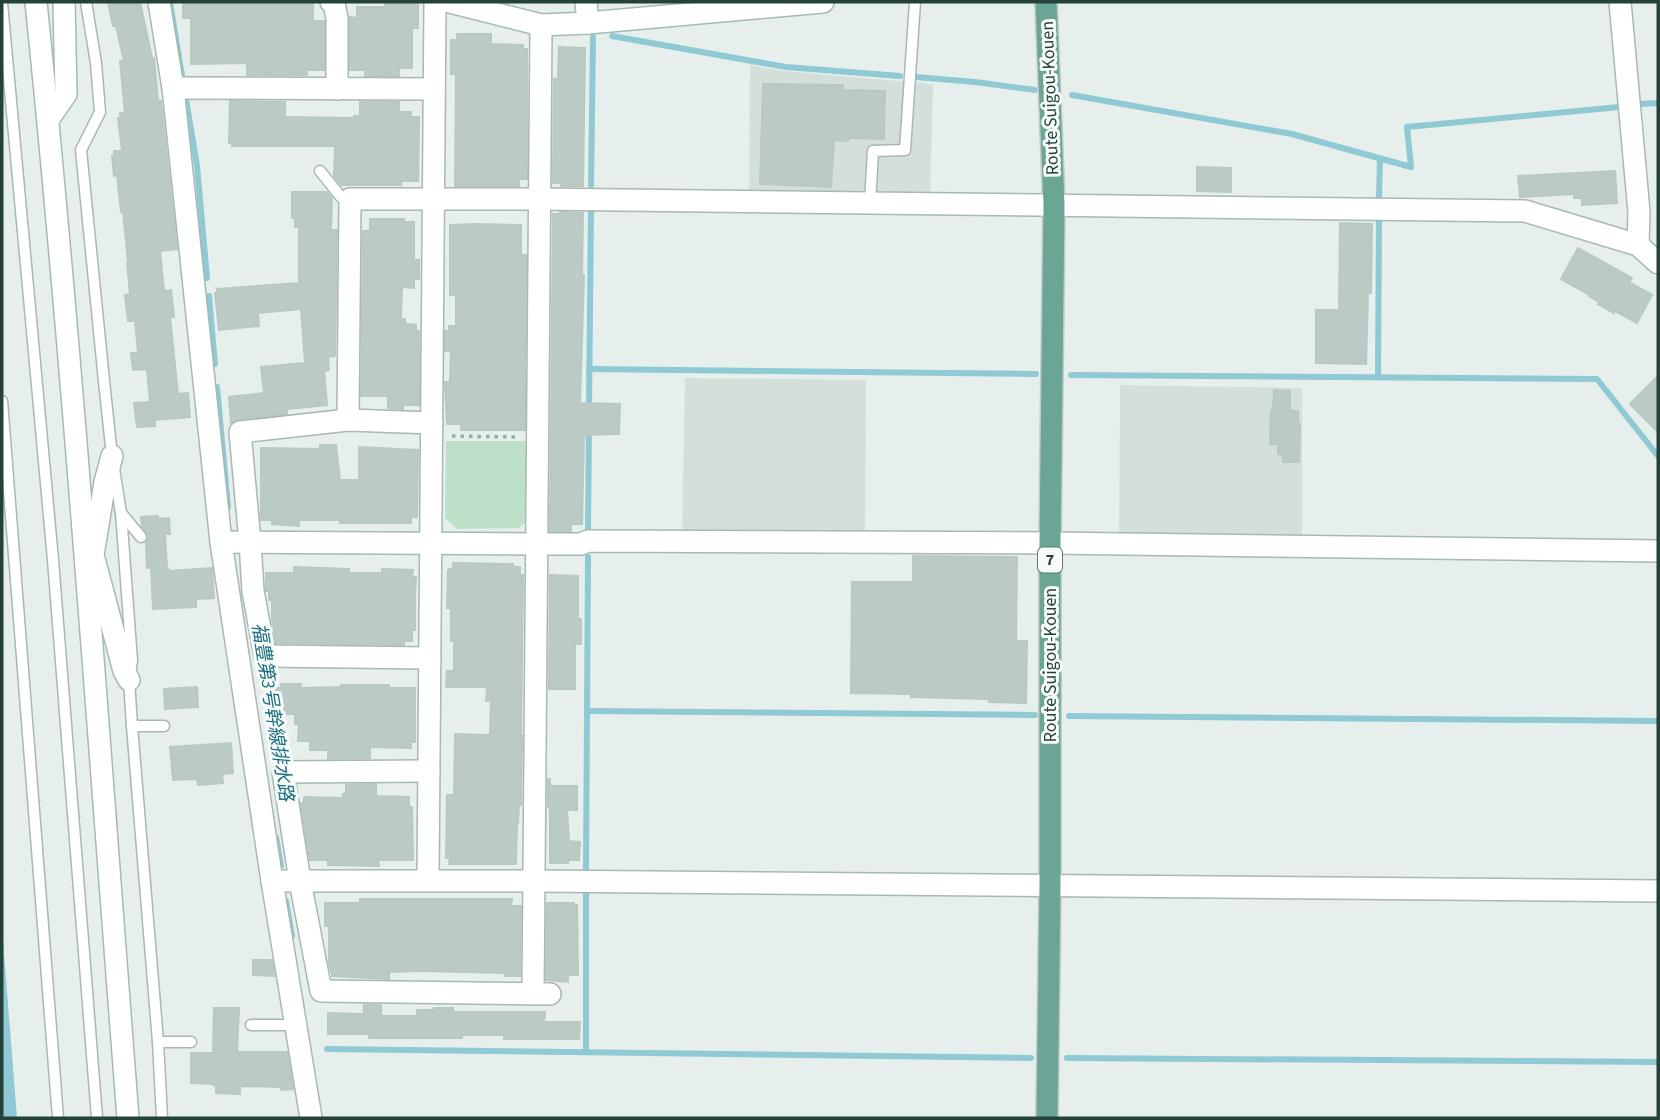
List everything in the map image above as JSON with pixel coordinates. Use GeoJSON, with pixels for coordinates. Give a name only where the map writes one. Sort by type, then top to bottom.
{"type":"FeatureCollection","features":[{"type":"Feature","properties":{"kind":"main road","name":"Route Suigou-Kouen"},"geometry":{"type":"LineString","coordinates":[[1046,2],[1054,205],[1047,1118]]}},
{"type":"Feature","properties":{"kind":"street"},"geometry":{"type":"LineString","coordinates":[[36,2],[89,555],[128,1118]]}},
{"type":"Feature","properties":{"kind":"street"},"geometry":{"type":"LineString","coordinates":[[48,120],[66,94],[64,2]]}},
{"type":"Feature","properties":{"kind":"street"},"geometry":{"type":"LineString","coordinates":[[159,2],[173,88],[221,542],[311,1118]]}},
{"type":"Feature","properties":{"kind":"street"},"geometry":{"type":"LineString","coordinates":[[331,2],[334,4],[337,18],[337,89]]}},
{"type":"Feature","properties":{"kind":"street"},"geometry":{"type":"LineString","coordinates":[[428,880],[435,2]]}},
{"type":"Feature","properties":{"kind":"street"},"geometry":{"type":"LineString","coordinates":[[450,2],[541,25],[823,2]]}},
{"type":"Feature","properties":{"kind":"street"},"geometry":{"type":"LineString","coordinates":[[586,2],[588,23]]}},
{"type":"Feature","properties":{"kind":"street"},"geometry":{"type":"LineString","coordinates":[[1620,2],[1639,212],[1638,245]]}},
{"type":"Feature","properties":{"kind":"street"},"geometry":{"type":"LineString","coordinates":[[429,771],[283,772],[321,991],[542,994],[534,881],[541,25]]}},
{"type":"Feature","properties":{"kind":"street"},"geometry":{"type":"LineString","coordinates":[[173,88],[434,89]]}},
{"type":"Feature","properties":{"kind":"street"},"geometry":{"type":"LineString","coordinates":[[348,420],[350,199],[1525,211],[1638,245],[1658,263]]}},
{"type":"Feature","properties":{"kind":"street"},"geometry":{"type":"LineString","coordinates":[[430,658],[265,656],[253,591],[240,432],[348,420],[432,429]]}},
{"type":"Feature","properties":{"kind":"street"},"geometry":{"type":"LineString","coordinates":[[112,456],[89,555],[129,680]]}},
{"type":"Feature","properties":{"kind":"street"},"geometry":{"type":"LineString","coordinates":[[221,542],[1050,543],[1658,551]]}},
{"type":"Feature","properties":{"kind":"street"},"geometry":{"type":"LineString","coordinates":[[272,881],[428,880],[1658,891]]}},
{"type":"Feature","properties":{"kind":"lane"},"geometry":{"type":"LineString","coordinates":[[86,2],[96,63],[100,111],[81,150],[112,456],[121,513],[132,661],[129,680],[132,726],[162,1118]]}},
{"type":"Feature","properties":{"kind":"lane"},"geometry":{"type":"LineString","coordinates":[[870,203],[873,151],[905,150],[915,2]]}},
{"type":"Feature","properties":{"kind":"lane"},"geometry":{"type":"LineString","coordinates":[[2,3],[53,560],[97,1118]]}},
{"type":"Feature","properties":{"kind":"lane"},"geometry":{"type":"LineString","coordinates":[[320,171],[341,197],[350,199]]}},
{"type":"Feature","properties":{"kind":"lane"},"geometry":{"type":"LineString","coordinates":[[2,401],[58,1118]]}},
{"type":"Feature","properties":{"kind":"lane"},"geometry":{"type":"LineString","coordinates":[[121,513],[141,537]]}},
{"type":"Feature","properties":{"kind":"lane"},"geometry":{"type":"LineString","coordinates":[[132,726],[164,726]]}},
{"type":"Feature","properties":{"kind":"lane"},"geometry":{"type":"LineString","coordinates":[[251,1025],[296,1025]]}},
{"type":"Feature","properties":{"kind":"lane"},"geometry":{"type":"LineString","coordinates":[[158,1042],[191,1042]]}},
{"type":"Feature","properties":{"kind":"path"},"geometry":{"type":"LineString","coordinates":[[432,429],[537,437]]}},
{"type":"Feature","properties":{"kind":"shaded area"},"geometry":{"type":"Polygon","coordinates":[[[750,65],[783,71],[933,84],[930,197],[749,196],[750,65]]]}},
{"type":"Feature","properties":{"kind":"shaded area"},"geometry":{"type":"Polygon","coordinates":[[[685,378],[866,380],[865,537],[682,536],[685,378]]]}},
{"type":"Feature","properties":{"kind":"shaded area"},"geometry":{"type":"Polygon","coordinates":[[[1120,385],[1302,388],[1302,539],[1119,539],[1120,385]]]}},
{"type":"Feature","properties":{"kind":"green space"},"geometry":{"type":"Polygon","coordinates":[[[446,441],[529,441],[529,519],[519,528],[457,529],[445,518],[446,441]]]}},
{"type":"Feature","properties":{"kind":"water"},"geometry":{"type":"Polygon","coordinates":[[[2,929],[3,941],[17,1118],[2,1118],[2,929]]]}},
{"type":"Feature","properties":{"kind":"building"},"geometry":{"type":"Polygon","coordinates":[[[108,2],[140,2],[154,58],[158,101],[161,101],[177,249],[160,251],[164,291],[171,290],[174,317],[170,317],[178,394],[188,393],[190,417],[155,420],[155,426],[137,427],[134,403],[150,402],[147,369],[133,370],[131,353],[138,353],[135,321],[128,321],[125,295],[130,294],[123,211],[121,212],[112,156],[114,151],[122,151],[118,118],[121,118],[120,113],[125,113],[120,61],[124,61],[108,2]]]}},
{"type":"Feature","properties":{"kind":"building"},"geometry":{"type":"Polygon","coordinates":[[[183,2],[313,2],[313,21],[324,21],[324,70],[307,70],[307,75],[247,75],[247,63],[191,64],[191,18],[183,18],[183,2]]]}},
{"type":"Feature","properties":{"kind":"building"},"geometry":{"type":"Polygon","coordinates":[[[385,3],[418,3],[418,28],[412,28],[412,68],[399,68],[399,76],[365,76],[365,70],[350,70],[350,17],[357,18],[357,7],[385,7],[385,3]]]}},
{"type":"Feature","properties":{"kind":"building"},"geometry":{"type":"Polygon","coordinates":[[[457,34],[491,34],[491,44],[523,45],[523,49],[527,49],[527,179],[519,179],[519,186],[455,186],[456,74],[451,74],[451,40],[457,40],[457,34]]]}},
{"type":"Feature","properties":{"kind":"building"},"geometry":{"type":"Polygon","coordinates":[[[559,47],[585,48],[583,186],[561,186],[561,183],[553,183],[554,79],[558,79],[559,47]]]}},
{"type":"Feature","properties":{"kind":"building"},"geometry":{"type":"Polygon","coordinates":[[[763,84],[843,85],[843,90],[885,91],[884,139],[834,140],[831,187],[760,184],[763,84]]]}},
{"type":"Feature","properties":{"kind":"building"},"geometry":{"type":"Polygon","coordinates":[[[230,101],[285,102],[285,117],[354,118],[360,116],[360,102],[399,102],[399,112],[411,112],[411,117],[419,117],[418,181],[401,181],[401,185],[341,185],[334,176],[335,146],[232,146],[232,143],[229,143],[230,101]]]}},
{"type":"Feature","properties":{"kind":"building"},"geometry":{"type":"Polygon","coordinates":[[[1197,167],[1231,168],[1231,192],[1197,191],[1197,167]]]}},
{"type":"Feature","properties":{"kind":"building"},"geometry":{"type":"Polygon","coordinates":[[[1615,171],[1617,203],[1582,205],[1582,198],[1574,198],[1574,194],[1520,197],[1518,176],[1615,171]]]}},
{"type":"Feature","properties":{"kind":"building"},"geometry":{"type":"Polygon","coordinates":[[[292,192],[327,192],[332,198],[331,230],[337,230],[335,356],[328,357],[329,370],[324,371],[327,405],[287,409],[287,414],[239,419],[231,423],[229,397],[264,393],[261,367],[305,363],[301,309],[258,313],[259,326],[219,330],[215,293],[218,293],[217,289],[299,283],[299,227],[295,227],[295,218],[292,218],[292,192]]]}},
{"type":"Feature","properties":{"kind":"building"},"geometry":{"type":"Polygon","coordinates":[[[583,213],[580,403],[620,404],[619,434],[584,435],[582,524],[571,524],[571,531],[550,531],[553,214],[583,213]]]}},
{"type":"Feature","properties":{"kind":"building"},"geometry":{"type":"Polygon","coordinates":[[[370,219],[404,219],[404,222],[414,222],[414,260],[419,260],[419,279],[414,279],[414,288],[402,287],[401,319],[405,319],[405,324],[416,325],[416,331],[419,331],[419,405],[403,405],[403,409],[388,408],[388,396],[361,396],[363,231],[370,231],[370,219]]]}},
{"type":"Feature","properties":{"kind":"building"},"geometry":{"type":"Polygon","coordinates":[[[1340,223],[1372,224],[1366,364],[1316,363],[1316,310],[1339,310],[1340,223]]]}},
{"type":"Feature","properties":{"kind":"building"},"geometry":{"type":"Polygon","coordinates":[[[450,225],[521,225],[521,255],[526,255],[525,430],[461,430],[461,424],[447,424],[445,382],[450,382],[451,350],[445,351],[445,331],[449,331],[449,326],[456,326],[456,295],[450,295],[450,225]]]}},
{"type":"Feature","properties":{"kind":"building"},"geometry":{"type":"Polygon","coordinates":[[[1578,248],[1632,278],[1629,282],[1652,295],[1637,323],[1598,304],[1590,295],[1561,279],[1578,248]]]}},
{"type":"Feature","properties":{"kind":"building"},"geometry":{"type":"Polygon","coordinates":[[[1658,376],[1658,432],[1630,404],[1658,376]]]}},
{"type":"Feature","properties":{"kind":"building"},"geometry":{"type":"Polygon","coordinates":[[[1274,390],[1290,391],[1290,411],[1298,411],[1299,462],[1283,462],[1283,455],[1278,454],[1278,444],[1270,444],[1274,390]]]}},
{"type":"Feature","properties":{"kind":"building"},"geometry":{"type":"Polygon","coordinates":[[[320,445],[336,445],[340,480],[359,480],[359,447],[418,450],[417,517],[411,517],[411,523],[299,520],[299,526],[272,524],[272,520],[261,520],[261,448],[320,449],[320,445]]]}},
{"type":"Feature","properties":{"kind":"building"},"geometry":{"type":"Polygon","coordinates":[[[158,516],[158,519],[169,518],[170,534],[165,534],[169,571],[212,568],[214,598],[196,599],[196,607],[153,609],[151,567],[147,568],[146,543],[149,536],[142,526],[141,517],[158,516]]]}},
{"type":"Feature","properties":{"kind":"building"},"geometry":{"type":"Polygon","coordinates":[[[913,556],[1017,557],[1016,641],[1027,641],[1026,703],[911,697],[911,694],[851,693],[852,582],[913,582],[913,556]]]}},
{"type":"Feature","properties":{"kind":"building"},"geometry":{"type":"Polygon","coordinates":[[[453,563],[513,564],[513,567],[520,567],[520,575],[523,575],[521,805],[517,823],[516,864],[449,864],[450,858],[446,858],[447,795],[454,795],[455,734],[490,735],[491,701],[486,701],[487,687],[446,687],[447,671],[454,671],[451,608],[447,608],[448,570],[453,568],[453,563]]]}},
{"type":"Feature","properties":{"kind":"building"},"geometry":{"type":"Polygon","coordinates":[[[294,567],[349,569],[349,573],[382,573],[382,569],[413,570],[412,577],[416,577],[415,630],[412,630],[412,641],[404,641],[404,645],[276,643],[272,600],[269,600],[269,591],[266,591],[266,573],[294,573],[294,567]]]}},
{"type":"Feature","properties":{"kind":"building"},"geometry":{"type":"Polygon","coordinates":[[[550,575],[578,576],[581,644],[575,644],[575,689],[549,689],[550,575]]]}},
{"type":"Feature","properties":{"kind":"building"},"geometry":{"type":"Polygon","coordinates":[[[281,684],[301,684],[300,688],[389,685],[389,688],[415,688],[415,742],[411,742],[411,748],[370,747],[370,758],[328,759],[328,750],[310,750],[310,741],[298,741],[299,725],[295,724],[295,714],[269,714],[269,697],[276,697],[276,688],[281,688],[281,684]]]}},
{"type":"Feature","properties":{"kind":"building"},"geometry":{"type":"Polygon","coordinates":[[[197,687],[198,707],[165,709],[164,689],[197,687]]]}},
{"type":"Feature","properties":{"kind":"building"},"geometry":{"type":"Polygon","coordinates":[[[231,743],[233,773],[222,774],[223,783],[198,785],[197,779],[173,780],[170,747],[231,743]]]}},
{"type":"Feature","properties":{"kind":"building"},"geometry":{"type":"Polygon","coordinates":[[[548,779],[550,786],[577,786],[577,810],[567,810],[569,841],[580,842],[579,860],[550,863],[548,779]]]}},
{"type":"Feature","properties":{"kind":"building"},"geometry":{"type":"Polygon","coordinates":[[[376,784],[376,796],[409,797],[409,807],[412,807],[413,860],[378,860],[379,866],[328,865],[328,860],[310,860],[301,803],[304,803],[304,797],[343,798],[346,785],[376,784]]]}},
{"type":"Feature","properties":{"kind":"building"},"geometry":{"type":"Polygon","coordinates":[[[360,899],[512,899],[511,906],[521,906],[520,976],[505,976],[505,973],[421,971],[389,972],[389,979],[332,976],[329,964],[329,926],[325,926],[325,903],[360,903],[360,899]]]}},
{"type":"Feature","properties":{"kind":"building"},"geometry":{"type":"Polygon","coordinates":[[[547,903],[577,905],[578,975],[568,975],[568,982],[546,980],[547,903]]]}},
{"type":"Feature","properties":{"kind":"building"},"geometry":{"type":"Polygon","coordinates":[[[253,960],[272,960],[274,976],[253,975],[253,960]]]}},
{"type":"Feature","properties":{"kind":"building"},"geometry":{"type":"Polygon","coordinates":[[[364,1005],[381,1005],[381,1016],[417,1016],[417,1010],[434,1008],[453,1008],[453,1012],[545,1012],[544,1022],[580,1022],[579,1039],[504,1039],[504,1035],[369,1038],[369,1034],[328,1034],[328,1013],[364,1014],[364,1005]]]}},
{"type":"Feature","properties":{"kind":"building"},"geometry":{"type":"Polygon","coordinates":[[[214,1008],[239,1008],[237,1052],[287,1052],[293,1089],[240,1086],[240,1094],[216,1093],[216,1085],[191,1083],[191,1053],[213,1053],[214,1008]]]}},
{"type":"Feature","properties":{"kind":"waterway","name":"福豊第3号幹線排水路"},"geometry":{"type":"LineString","coordinates":[[170,2],[182,76]]}},
{"type":"Feature","properties":{"kind":"waterway"},"geometry":{"type":"LineString","coordinates":[[612,36],[786,67],[900,76]]}},
{"type":"Feature","properties":{"kind":"waterway"},"geometry":{"type":"LineString","coordinates":[[591,185],[593,37]]}},
{"type":"Feature","properties":{"kind":"waterway"},"geometry":{"type":"LineString","coordinates":[[916,77],[1035,90]]}},
{"type":"Feature","properties":{"kind":"waterway"},"geometry":{"type":"LineString","coordinates":[[1072,95],[1292,134],[1411,167],[1407,127],[1620,107]]}},
{"type":"Feature","properties":{"kind":"waterway","name":"福豊第3号幹線排水路"},"geometry":{"type":"LineString","coordinates":[[186,99],[197,166],[207,278]]}},
{"type":"Feature","properties":{"kind":"waterway"},"geometry":{"type":"LineString","coordinates":[[1641,104],[1658,103]]}},
{"type":"Feature","properties":{"kind":"waterway"},"geometry":{"type":"LineString","coordinates":[[1379,197],[1380,159]]}},
{"type":"Feature","properties":{"kind":"waterway"},"geometry":{"type":"LineString","coordinates":[[589,410],[591,208]]}},
{"type":"Feature","properties":{"kind":"waterway"},"geometry":{"type":"LineString","coordinates":[[1378,377],[1379,219]]}},
{"type":"Feature","properties":{"kind":"waterway","name":"福豊第3号幹線排水路"},"geometry":{"type":"LineString","coordinates":[[209,296],[215,364]]}},
{"type":"Feature","properties":{"kind":"waterway"},"geometry":{"type":"LineString","coordinates":[[589,369],[1036,374]]}},
{"type":"Feature","properties":{"kind":"waterway"},"geometry":{"type":"LineString","coordinates":[[1071,375],[1597,379],[1658,456]]}},
{"type":"Feature","properties":{"kind":"waterway","name":"福豊第3号幹線排水路"},"geometry":{"type":"LineString","coordinates":[[217,387],[228,507]]}},
{"type":"Feature","properties":{"kind":"waterway"},"geometry":{"type":"LineString","coordinates":[[588,533],[589,427]]}},
{"type":"Feature","properties":{"kind":"waterway"},"geometry":{"type":"LineString","coordinates":[[586,870],[588,557]]}},
{"type":"Feature","properties":{"kind":"waterway"},"geometry":{"type":"LineString","coordinates":[[587,711],[1035,715]]}},
{"type":"Feature","properties":{"kind":"waterway"},"geometry":{"type":"LineString","coordinates":[[1069,716],[1658,721]]}},
{"type":"Feature","properties":{"kind":"waterway","name":"福豊第3号幹線排水路"},"geometry":{"type":"LineString","coordinates":[[276,837],[281,866]]}},
{"type":"Feature","properties":{"kind":"waterway"},"geometry":{"type":"LineString","coordinates":[[586,891],[586,1052]]}},
{"type":"Feature","properties":{"kind":"waterway","name":"福豊第3号幹線排水路"},"geometry":{"type":"LineString","coordinates":[[286,901],[292,936]]}},
{"type":"Feature","properties":{"kind":"waterway"},"geometry":{"type":"LineString","coordinates":[[327,1049],[1031,1058]]}},
{"type":"Feature","properties":{"kind":"waterway"},"geometry":{"type":"LineString","coordinates":[[1067,1058],[1658,1062]]}}]}
